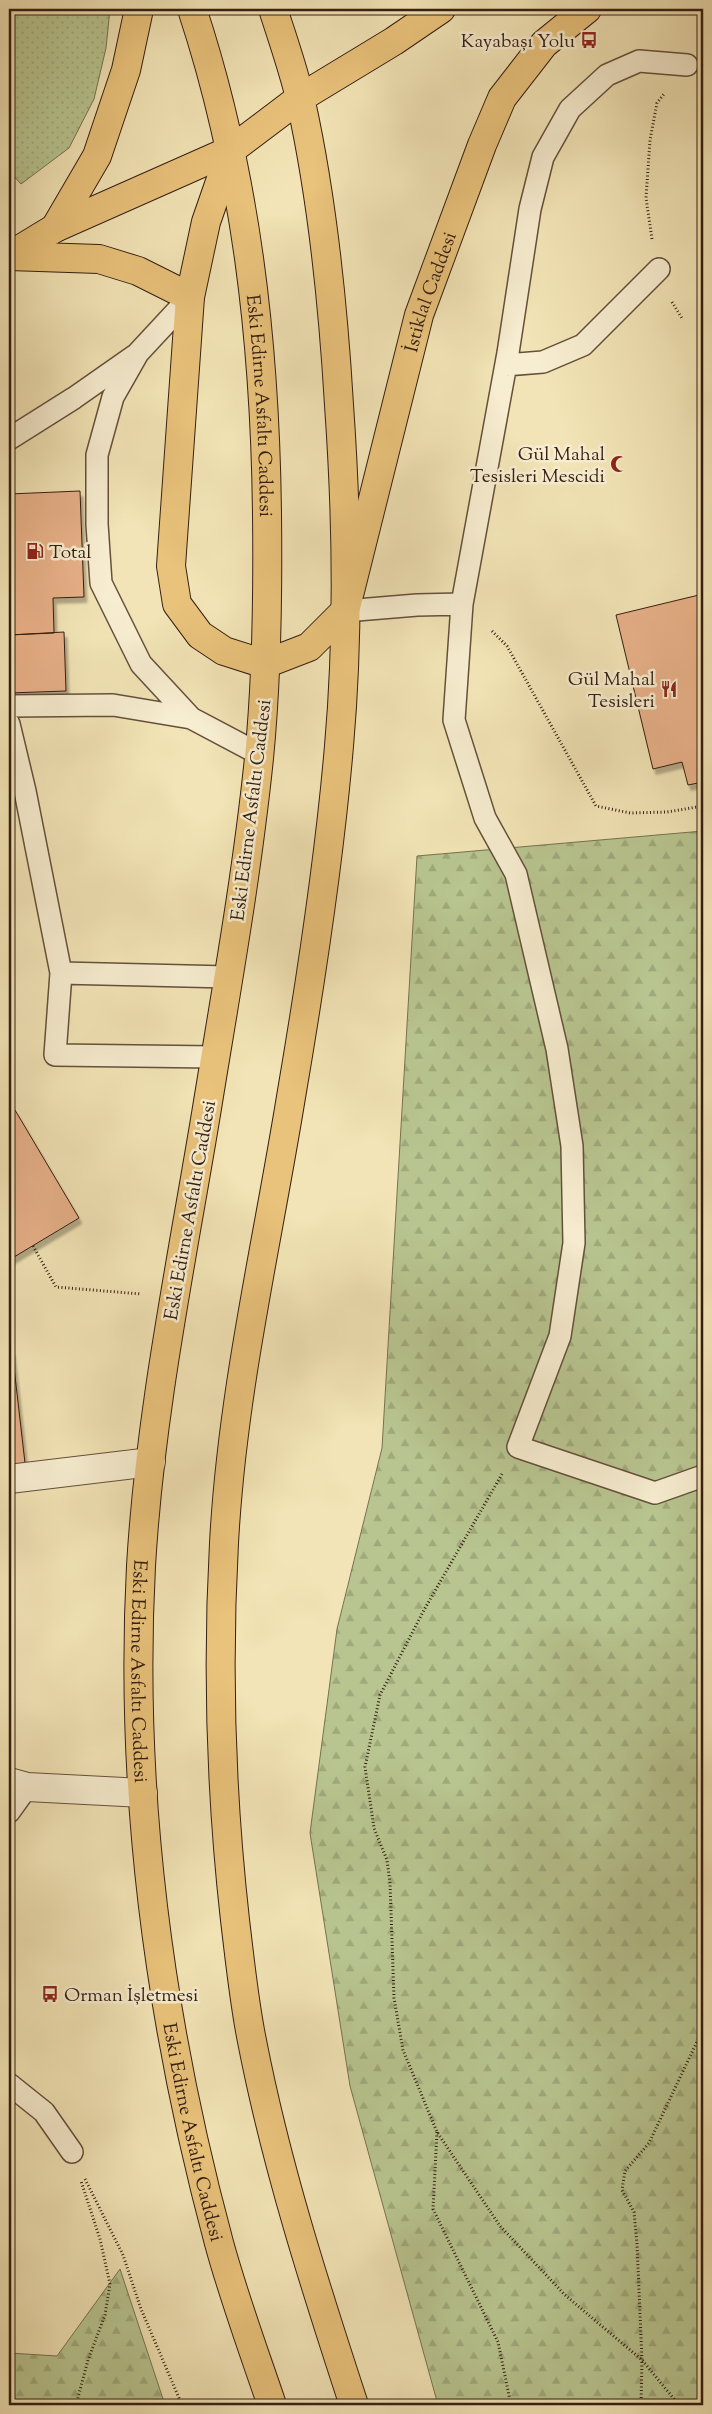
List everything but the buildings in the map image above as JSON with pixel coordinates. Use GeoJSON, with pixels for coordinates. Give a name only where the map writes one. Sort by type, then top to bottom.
{"type":"FeatureCollection","features":[{"type":"Feature","properties":{"kind":"main road"},"geometry":{"type":"LineString","coordinates":[[55,228],[97,156],[126,70],[139,9]]}},
{"type":"Feature","properties":{"kind":"main road","name":"Eski Edirne Asfaltı Caddesi"},"geometry":{"type":"LineString","coordinates":[[192,9],[213,75],[231,150],[257,314],[263,396],[268,563],[265,664],[253,811],[215,1057],[158,1390],[142,1563],[139,1629],[143,1793],[158,1941],[183,2088],[221,2250],[272,2405]]}},
{"type":"Feature","properties":{"kind":"main road"},"geometry":{"type":"LineString","coordinates":[[273,9],[300,98],[320,210],[333,322],[344,476],[345,611],[340,741],[329,852],[291,1098],[240,1383],[230,1467],[221,1599],[220,1719],[225,1834],[251,2037],[271,2130],[309,2269],[354,2405]]}},
{"type":"Feature","properties":{"kind":"main road"},"geometry":{"type":"LineString","coordinates":[[9,256],[55,228],[231,150],[300,98],[394,41],[441,9]]}},
{"type":"Feature","properties":{"kind":"main road","name":"İstiklal Caddesi"},"geometry":{"type":"LineString","coordinates":[[345,611],[419,315],[482,145],[502,98],[544,44],[587,9]]}},
{"type":"Feature","properties":{"kind":"main road"},"geometry":{"type":"LineString","coordinates":[[231,150],[206,222],[190,297],[170,566],[177,604],[200,635],[224,651],[265,664],[309,647],[345,611]]}},
{"type":"Feature","properties":{"kind":"main road"},"geometry":{"type":"LineString","coordinates":[[9,256],[100,259],[138,272],[190,297]]}},
{"type":"Feature","properties":{"kind":"street"},"geometry":{"type":"LineString","coordinates":[[9,1480],[151,1462]]}},
{"type":"Feature","properties":{"kind":"street"},"geometry":{"type":"LineString","coordinates":[[18,1784],[143,1793]]}},
{"type":"Feature","properties":{"kind":"lane"},"geometry":{"type":"LineString","coordinates":[[687,65],[639,61],[607,75],[570,109],[543,157],[530,209],[506,364],[462,604],[454,720],[485,818],[516,874],[557,1049],[572,1146],[574,1243],[560,1336],[518,1447],[655,1493],[703,1476]]}},
{"type":"Feature","properties":{"kind":"lane"},"geometry":{"type":"LineString","coordinates":[[506,364],[543,362],[583,345],[659,268]]}},
{"type":"Feature","properties":{"kind":"lane"},"geometry":{"type":"LineString","coordinates":[[9,440],[74,398],[138,353],[190,297]]}},
{"type":"Feature","properties":{"kind":"lane"},"geometry":{"type":"LineString","coordinates":[[138,353],[113,397],[97,455],[97,524],[101,583],[141,664],[190,718]]}},
{"type":"Feature","properties":{"kind":"lane"},"geometry":{"type":"LineString","coordinates":[[345,611],[417,605],[462,604]]}},
{"type":"Feature","properties":{"kind":"lane"},"geometry":{"type":"LineString","coordinates":[[9,706],[113,705],[190,718],[259,754]]}},
{"type":"Feature","properties":{"kind":"lane"},"geometry":{"type":"LineString","coordinates":[[9,724],[25,791],[61,974],[55,1054],[215,1057]]}},
{"type":"Feature","properties":{"kind":"lane"},"geometry":{"type":"LineString","coordinates":[[61,974],[228,977]]}},
{"type":"Feature","properties":{"kind":"lane"},"geometry":{"type":"LineString","coordinates":[[9,1812],[18,1784]]}},
{"type":"Feature","properties":{"kind":"lane"},"geometry":{"type":"LineString","coordinates":[[9,2084],[44,2112],[72,2152]]}},
{"type":"Feature","properties":{"kind":"path"},"geometry":{"type":"LineString","coordinates":[[683,320],[665,291],[646,198],[650,140],[657,103],[687,65]]}},
{"type":"Feature","properties":{"kind":"path"},"geometry":{"type":"LineString","coordinates":[[462,604],[507,646],[596,806],[630,813],[667,812],[703,806]]}},
{"type":"Feature","properties":{"kind":"path"},"geometry":{"type":"LineString","coordinates":[[33,1246],[56,1287],[174,1296]]}},
{"type":"Feature","properties":{"kind":"path"},"geometry":{"type":"LineString","coordinates":[[518,1447],[424,1610],[380,1695],[365,1767],[374,1828],[387,1860],[389,1875],[394,1998],[403,2050],[437,2132],[500,2226],[565,2295],[642,2360],[678,2405]]}},
{"type":"Feature","properties":{"kind":"path"},"geometry":{"type":"LineString","coordinates":[[641,2405],[642,2360],[637,2244],[634,2212],[622,2190],[625,2171],[649,2143],[703,2029]]}},
{"type":"Feature","properties":{"kind":"path"},"geometry":{"type":"LineString","coordinates":[[437,2132],[433,2209],[498,2342],[511,2405]]}},
{"type":"Feature","properties":{"kind":"path"},"geometry":{"type":"LineString","coordinates":[[72,2152],[100,2239],[110,2284],[105,2315],[88,2360],[76,2405]]}},
{"type":"Feature","properties":{"kind":"path"},"geometry":{"type":"LineString","coordinates":[[72,2152],[124,2255],[141,2309],[182,2405]]}},
{"type":"Feature","properties":{"kind":"green space"},"geometry":{"type":"Polygon","coordinates":[[[9,9],[110,9],[106,48],[94,99],[69,148],[21,184],[9,171],[9,9]]]}},
{"type":"Feature","properties":{"kind":"green space"},"geometry":{"type":"Polygon","coordinates":[[[703,831],[703,2405],[438,2405],[350,2086],[310,1833],[337,1629],[382,1448],[417,856],[703,831]]]}},
{"type":"Feature","properties":{"kind":"green space"},"geometry":{"type":"Polygon","coordinates":[[[120,2269],[165,2405],[9,2405],[9,2353],[57,2356],[120,2269]]]}},
{"type":"Feature","properties":{"kind":"place","name":"Kayabaşı Yolu"},"geometry":{"type":"Point","coordinates":[589,40]}},
{"type":"Feature","properties":{"kind":"place","name":"Gül Mahal Tesisleri Mescidi"},"geometry":{"type":"Point","coordinates":[619,464]}},
{"type":"Feature","properties":{"kind":"place","name":"Total"},"geometry":{"type":"Point","coordinates":[35,551]}},
{"type":"Feature","properties":{"kind":"place","name":"Gül Mahal Tesisleri"},"geometry":{"type":"Point","coordinates":[669,689]}},
{"type":"Feature","properties":{"kind":"place","name":"Orman İşletmesi"},"geometry":{"type":"Point","coordinates":[50,1994]}}]}
